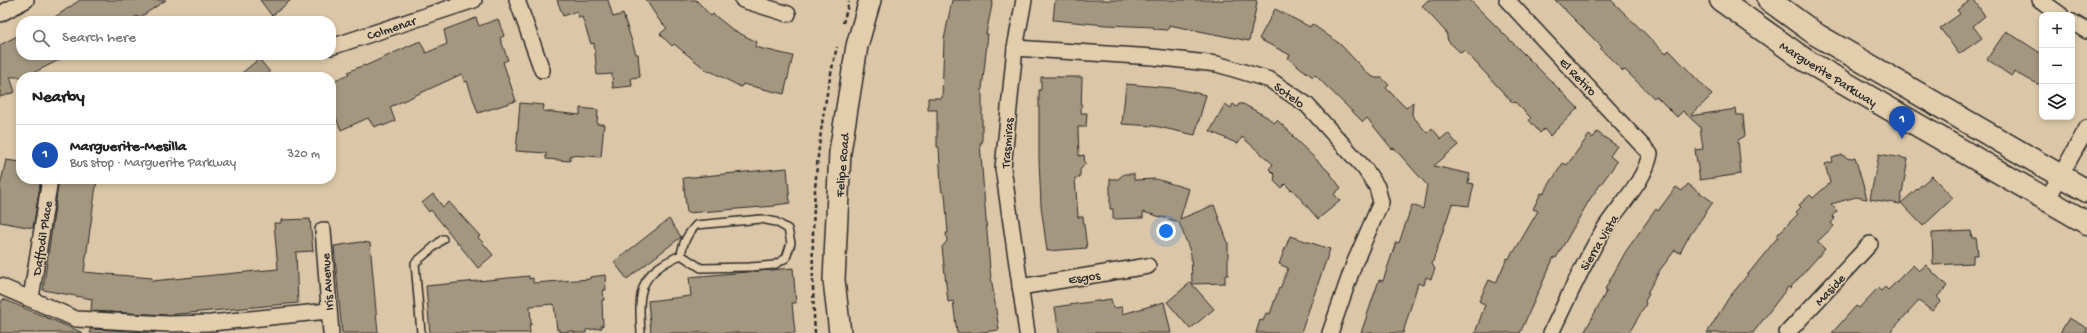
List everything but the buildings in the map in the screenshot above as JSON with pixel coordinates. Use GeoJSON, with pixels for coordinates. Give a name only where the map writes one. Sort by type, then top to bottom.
{"type":"FeatureCollection","features":[{"type":"Feature","properties":{"kind":"main road","name":"Felipe Road"},"geometry":{"type":"LineString","coordinates":[[840,333],[834,280],[840,152],[857,46],[870,0]]}},
{"type":"Feature","properties":{"kind":"main road","name":"Marguerite Parkway"},"geometry":{"type":"LineString","coordinates":[[1721,0],[1805,60],[2087,223]]}},
{"type":"Feature","properties":{"kind":"main road","name":"Marguerite Parkway"},"geometry":{"type":"LineString","coordinates":[[1769,0],[1817,35],[2087,191]]}},
{"type":"Feature","properties":{"kind":"street"},"geometry":{"type":"LineString","coordinates":[[0,14],[26,0]]}},
{"type":"Feature","properties":{"kind":"street","name":"Colmenar"},"geometry":{"type":"LineString","coordinates":[[336,45],[474,0]]}},
{"type":"Feature","properties":{"kind":"street"},"geometry":{"type":"LineString","coordinates":[[516,0],[542,70]]}},
{"type":"Feature","properties":{"kind":"street"},"geometry":{"type":"LineString","coordinates":[[742,0],[788,14]]}},
{"type":"Feature","properties":{"kind":"street","name":"Trasmiras"},"geometry":{"type":"LineString","coordinates":[[1024,0],[1014,48],[1003,168],[1027,333]]}},
{"type":"Feature","properties":{"kind":"street","name":"El Retiro"},"geometry":{"type":"LineString","coordinates":[[1507,0],[1650,154]]}},
{"type":"Feature","properties":{"kind":"street"},"geometry":{"type":"LineString","coordinates":[[2040,0],[2057,12]]}},
{"type":"Feature","properties":{"kind":"street"},"geometry":{"type":"LineString","coordinates":[[2075,24],[2087,32]]}},
{"type":"Feature","properties":{"kind":"street","name":"Sotelo"},"geometry":{"type":"LineString","coordinates":[[1014,48],[1152,56],[1217,64],[1270,80],[1307,105],[1365,169],[1377,187],[1381,202],[1354,264],[1330,333]]}},
{"type":"Feature","properties":{"kind":"street"},"geometry":{"type":"LineString","coordinates":[[2047,200],[2087,128]]}},
{"type":"Feature","properties":{"kind":"street","name":"Sierra Vista"},"geometry":{"type":"LineString","coordinates":[[1551,333],[1579,273],[1602,233],[1641,177],[1647,166],[1650,154]]}},
{"type":"Feature","properties":{"kind":"street","name":"Daffodil Place"},"geometry":{"type":"LineString","coordinates":[[31,298],[49,184]]}},
{"type":"Feature","properties":{"kind":"street","name":"Iris Avenue"},"geometry":{"type":"LineString","coordinates":[[323,230],[328,311],[331,333]]}},
{"type":"Feature","properties":{"kind":"street","name":"Maside"},"geometry":{"type":"LineString","coordinates":[[1788,333],[1870,244]]}},
{"type":"Feature","properties":{"kind":"street","name":"Esgos"},"geometry":{"type":"LineString","coordinates":[[1020,287],[1148,266]]}},
{"type":"Feature","properties":{"kind":"street"},"geometry":{"type":"LineString","coordinates":[[0,286],[31,298],[76,319],[212,328],[328,311]]}},
{"type":"Feature","properties":{"kind":"lane"},"geometry":{"type":"LineString","coordinates":[[761,219],[776,222],[788,229],[791,243],[786,258],[774,264],[750,267],[701,268],[682,255],[683,244],[688,234],[696,225],[761,219]]}},
{"type":"Feature","properties":{"kind":"lane"},"geometry":{"type":"LineString","coordinates":[[421,333],[415,263],[443,239]]}},
{"type":"Feature","properties":{"kind":"lane"},"geometry":{"type":"LineString","coordinates":[[641,333],[640,315],[642,288],[648,276],[668,261],[682,255]]}},
{"type":"Feature","properties":{"kind":"place","name":"Marguerite-Mesilla"},"geometry":{"type":"Point","coordinates":[1902,139]}}]}
